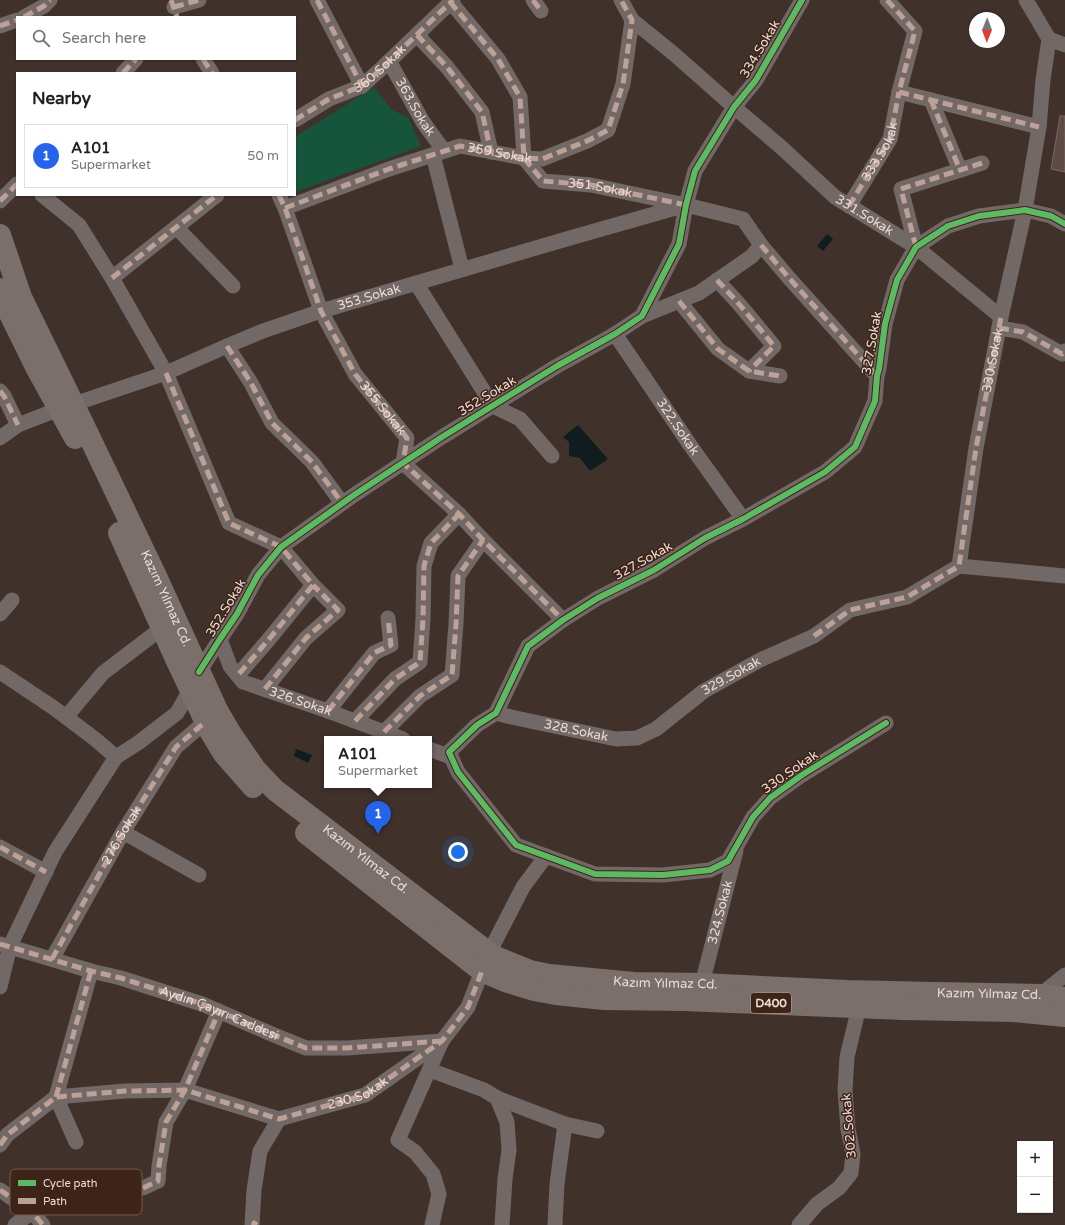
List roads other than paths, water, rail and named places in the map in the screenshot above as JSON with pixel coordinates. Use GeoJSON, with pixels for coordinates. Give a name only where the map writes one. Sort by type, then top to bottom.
{"type":"FeatureCollection","features":[{"type":"Feature","properties":{"kind":"highway","name":"Kazım Yılmaz Cd."},"geometry":{"type":"LineString","coordinates":[[0,235],[21,297],[66,406],[77,442],[162,628],[195,681],[217,710],[231,734],[255,769],[275,790],[508,982],[534,990],[556,994],[604,999],[684,1000],[1013,1011],[1065,1016]]}},
{"type":"Feature","properties":{"kind":"highway","name":"Kazım Yılmaz Cd."},"geometry":{"type":"LineString","coordinates":[[0,289],[5,304],[36,368],[66,406],[155,574],[195,681],[205,722],[224,754],[248,782],[275,809],[485,962]]}},
{"type":"Feature","properties":{"kind":"highway","name":"Kazım Yılmaz Cd."},"geometry":{"type":"LineString","coordinates":[[485,962],[493,956],[530,971],[549,975],[634,983],[702,984],[847,991],[1040,995],[1065,998]]}},
{"type":"Feature","properties":{"kind":"street"},"geometry":{"type":"LineString","coordinates":[[26,16],[44,6],[50,0]]}},
{"type":"Feature","properties":{"kind":"street"},"geometry":{"type":"LineString","coordinates":[[174,8],[199,0]]}},
{"type":"Feature","properties":{"kind":"street"},"geometry":{"type":"LineString","coordinates":[[317,0],[362,86]]}},
{"type":"Feature","properties":{"kind":"street"},"geometry":{"type":"LineString","coordinates":[[621,0],[632,20]]}},
{"type":"Feature","properties":{"kind":"street","name":"334.Sokak"},"geometry":{"type":"LineString","coordinates":[[734,107],[756,80],[802,0]]}},
{"type":"Feature","properties":{"kind":"street"},"geometry":{"type":"LineString","coordinates":[[887,0],[915,31],[899,92],[1039,127]]}},
{"type":"Feature","properties":{"kind":"street"},"geometry":{"type":"LineString","coordinates":[[1026,0],[1049,39],[1065,45]]}},
{"type":"Feature","properties":{"kind":"street"},"geometry":{"type":"LineString","coordinates":[[451,1],[498,59],[520,97],[524,158]]}},
{"type":"Feature","properties":{"kind":"street","name":"360.Sokak"},"geometry":{"type":"LineString","coordinates":[[296,119],[329,99],[362,86],[451,1]]}},
{"type":"Feature","properties":{"kind":"street"},"geometry":{"type":"LineString","coordinates":[[0,26],[16,20]]}},
{"type":"Feature","properties":{"kind":"street","name":"331.Sokak"},"geometry":{"type":"LineString","coordinates":[[632,20],[674,54],[782,148],[835,197],[916,247],[1000,323]]}},
{"type":"Feature","properties":{"kind":"street","name":"359.Sokak"},"geometry":{"type":"LineString","coordinates":[[282,202],[460,146],[524,158],[542,159],[587,141],[608,130],[623,84],[632,20]]}},
{"type":"Feature","properties":{"kind":"street"},"geometry":{"type":"LineString","coordinates":[[417,35],[447,67],[482,112],[491,152]]}},
{"type":"Feature","properties":{"kind":"street","name":"330.Sokak"},"geometry":{"type":"LineString","coordinates":[[959,566],[976,448],[1000,323],[1025,210],[1039,127],[1043,80],[1049,39]]}},
{"type":"Feature","properties":{"kind":"street"},"geometry":{"type":"LineString","coordinates":[[124,72],[135,60]]}},
{"type":"Feature","properties":{"kind":"street"},"geometry":{"type":"LineString","coordinates":[[204,60],[211,72]]}},
{"type":"Feature","properties":{"kind":"street","name":"363.Sokak"},"geometry":{"type":"LineString","coordinates":[[389,61],[423,122],[438,153]]}},
{"type":"Feature","properties":{"kind":"street","name":"333.Sokak"},"geometry":{"type":"LineString","coordinates":[[849,206],[890,139],[899,92]]}},
{"type":"Feature","properties":{"kind":"street"},"geometry":{"type":"LineString","coordinates":[[931,100],[960,170]]}},
{"type":"Feature","properties":{"kind":"street","name":"352.Sokak"},"geometry":{"type":"LineString","coordinates":[[116,757],[138,743],[177,713],[220,639],[237,614],[258,575],[281,547],[342,503],[442,437],[557,366],[615,334],[642,316],[679,244],[686,205],[696,171],[734,107]]}},
{"type":"Feature","properties":{"kind":"street"},"geometry":{"type":"LineString","coordinates":[[438,153],[462,269]]}},
{"type":"Feature","properties":{"kind":"street","name":"351.Sokak"},"geometry":{"type":"LineString","coordinates":[[524,158],[543,181],[591,185],[686,205],[743,219],[761,245],[789,278],[877,376]]}},
{"type":"Feature","properties":{"kind":"street"},"geometry":{"type":"LineString","coordinates":[[916,247],[901,188],[982,163]]}},
{"type":"Feature","properties":{"kind":"street"},"geometry":{"type":"LineString","coordinates":[[0,201],[16,185]]}},
{"type":"Feature","properties":{"kind":"street"},"geometry":{"type":"LineString","coordinates":[[43,196],[79,225],[112,278],[166,373],[229,523],[281,547],[313,585],[338,610],[306,638],[265,689]]}},
{"type":"Feature","properties":{"kind":"street"},"geometry":{"type":"LineString","coordinates":[[112,278],[216,196]]}},
{"type":"Feature","properties":{"kind":"street","name":"355.Sokak"},"geometry":{"type":"LineString","coordinates":[[282,202],[321,311],[355,374],[407,438],[403,463]]}},
{"type":"Feature","properties":{"kind":"street","name":"353.Sokak"},"geometry":{"type":"LineString","coordinates":[[0,438],[18,425],[66,406],[166,373],[263,331],[321,311],[686,205]]}},
{"type":"Feature","properties":{"kind":"street","name":"327.Sokak"},"geometry":{"type":"LineString","coordinates":[[496,713],[528,646],[563,620],[598,598],[654,570],[705,538],[743,519],[825,472],[855,447],[875,401],[877,376],[880,369],[885,324],[897,280],[916,247],[948,226],[978,216],[1025,210],[1051,216],[1065,224]]}},
{"type":"Feature","properties":{"kind":"street"},"geometry":{"type":"LineString","coordinates":[[176,227],[233,286]]}},
{"type":"Feature","properties":{"kind":"street"},"geometry":{"type":"LineString","coordinates":[[642,316],[699,293],[752,256],[761,245]]}},
{"type":"Feature","properties":{"kind":"street"},"geometry":{"type":"LineString","coordinates":[[717,280],[740,304],[774,346],[748,371]]}},
{"type":"Feature","properties":{"kind":"street"},"geometry":{"type":"LineString","coordinates":[[416,283],[493,406],[520,419],[552,456]]}},
{"type":"Feature","properties":{"kind":"street"},"geometry":{"type":"LineString","coordinates":[[679,301],[718,349],[748,371],[780,376]]}},
{"type":"Feature","properties":{"kind":"street"},"geometry":{"type":"LineString","coordinates":[[1000,323],[1023,332],[1062,354],[1065,351]]}},
{"type":"Feature","properties":{"kind":"street","name":"322.Sokak"},"geometry":{"type":"LineString","coordinates":[[615,334],[690,445],[743,519]]}},
{"type":"Feature","properties":{"kind":"street"},"geometry":{"type":"LineString","coordinates":[[227,346],[251,383],[272,423],[312,462],[342,503]]}},
{"type":"Feature","properties":{"kind":"street"},"geometry":{"type":"LineString","coordinates":[[0,391],[18,425]]}},
{"type":"Feature","properties":{"kind":"street"},"geometry":{"type":"LineString","coordinates":[[403,463],[459,514],[563,620]]}},
{"type":"Feature","properties":{"kind":"street"},"geometry":{"type":"LineString","coordinates":[[355,721],[395,679],[420,662],[423,619],[424,566],[432,543],[459,514]]}},
{"type":"Feature","properties":{"kind":"street"},"geometry":{"type":"LineString","coordinates":[[384,732],[420,696],[452,675],[458,576],[483,540]]}},
{"type":"Feature","properties":{"kind":"street"},"geometry":{"type":"LineString","coordinates":[[959,566],[1065,576]]}},
{"type":"Feature","properties":{"kind":"street","name":"329.Sokak"},"geometry":{"type":"LineString","coordinates":[[656,729],[704,691],[760,660],[814,636],[850,610],[907,597],[959,566]]}},
{"type":"Feature","properties":{"kind":"street"},"geometry":{"type":"LineString","coordinates":[[238,675],[313,585]]}},
{"type":"Feature","properties":{"kind":"street"},"geometry":{"type":"LineString","coordinates":[[0,614],[12,600]]}},
{"type":"Feature","properties":{"kind":"street"},"geometry":{"type":"LineString","coordinates":[[328,711],[374,653],[391,645],[388,618]]}},
{"type":"Feature","properties":{"kind":"street"},"geometry":{"type":"LineString","coordinates":[[66,717],[103,673],[162,628]]}},
{"type":"Feature","properties":{"kind":"street","name":"326.Sokak"},"geometry":{"type":"LineString","coordinates":[[220,639],[230,666],[243,682],[395,736]]}},
{"type":"Feature","properties":{"kind":"street"},"geometry":{"type":"LineString","coordinates":[[0,672],[66,717],[116,757],[56,852],[5,945],[0,988]]}},
{"type":"Feature","properties":{"kind":"street"},"geometry":{"type":"LineString","coordinates":[[496,713],[477,725],[449,752],[458,772],[516,845],[546,856]]}},
{"type":"Feature","properties":{"kind":"street","name":"328.Sokak"},"geometry":{"type":"LineString","coordinates":[[496,713],[518,719],[616,739],[637,738],[656,729]]}},
{"type":"Feature","properties":{"kind":"street","name":"276.Sokak"},"geometry":{"type":"LineString","coordinates":[[52,959],[123,832],[176,747],[205,722]]}},
{"type":"Feature","properties":{"kind":"street","name":"330.Sokak"},"geometry":{"type":"LineString","coordinates":[[546,856],[595,874],[663,875],[710,870],[728,861],[753,817],[770,798],[802,775],[886,723]]}},
{"type":"Feature","properties":{"kind":"street"},"geometry":{"type":"LineString","coordinates":[[432,750],[451,757]]}},
{"type":"Feature","properties":{"kind":"street"},"geometry":{"type":"LineString","coordinates":[[123,832],[199,875]]}},
{"type":"Feature","properties":{"kind":"street","name":"324.Sokak"},"geometry":{"type":"LineString","coordinates":[[702,984],[738,841]]}},
{"type":"Feature","properties":{"kind":"street"},"geometry":{"type":"LineString","coordinates":[[0,847],[46,872]]}},
{"type":"Feature","properties":{"kind":"street","name":"230.Sokak"},"geometry":{"type":"LineString","coordinates":[[279,1119],[365,1095],[442,1041],[468,1007],[485,962],[523,887],[546,856]]}},
{"type":"Feature","properties":{"kind":"street","name":"Aydın Çayırı Caddesi"},"geometry":{"type":"LineString","coordinates":[[5,945],[91,971],[121,978],[202,1004],[306,1048],[347,1048],[442,1041]]}},
{"type":"Feature","properties":{"kind":"street"},"geometry":{"type":"LineString","coordinates":[[76,1142],[56,1097],[91,971]]}},
{"type":"Feature","properties":{"kind":"street"},"geometry":{"type":"LineString","coordinates":[[1040,995],[1065,975]]}},
{"type":"Feature","properties":{"kind":"street","name":"302.Sokak"},"geometry":{"type":"LineString","coordinates":[[799,1225],[817,1204],[838,1188],[851,1173],[853,1154],[848,1128],[845,1090],[847,1056],[859,1007]]}},
{"type":"Feature","properties":{"kind":"street"},"geometry":{"type":"LineString","coordinates":[[143,1188],[158,1181],[166,1122],[185,1090],[219,1011]]}},
{"type":"Feature","properties":{"kind":"street"},"geometry":{"type":"LineString","coordinates":[[432,1225],[439,1194],[433,1174],[415,1152],[398,1140],[442,1041]]}},
{"type":"Feature","properties":{"kind":"street"},"geometry":{"type":"LineString","coordinates":[[430,1070],[484,1090],[497,1098],[565,1124],[597,1131]]}},
{"type":"Feature","properties":{"kind":"street"},"geometry":{"type":"LineString","coordinates":[[0,1145],[8,1135],[56,1097],[125,1092],[185,1090],[279,1119],[260,1151],[254,1190],[252,1225]]}},
{"type":"Feature","properties":{"kind":"street"},"geometry":{"type":"LineString","coordinates":[[497,1098],[507,1122],[509,1150],[505,1179],[502,1225]]}},
{"type":"Feature","properties":{"kind":"street"},"geometry":{"type":"LineString","coordinates":[[555,1225],[557,1184],[565,1124]]}},
{"type":"Feature","properties":{"kind":"street"},"geometry":{"type":"LineString","coordinates":[[0,1190],[10,1197]]}},
{"type":"Feature","properties":{"kind":"street"},"geometry":{"type":"LineString","coordinates":[[16,1225],[28,1215]]}},
{"type":"Feature","properties":{"kind":"street"},"geometry":{"type":"LineString","coordinates":[[34,1215],[42,1225]]}},
{"type":"Feature","properties":{"kind":"place","name":"A101"},"geometry":{"type":"Point","coordinates":[378,834]}}]}
